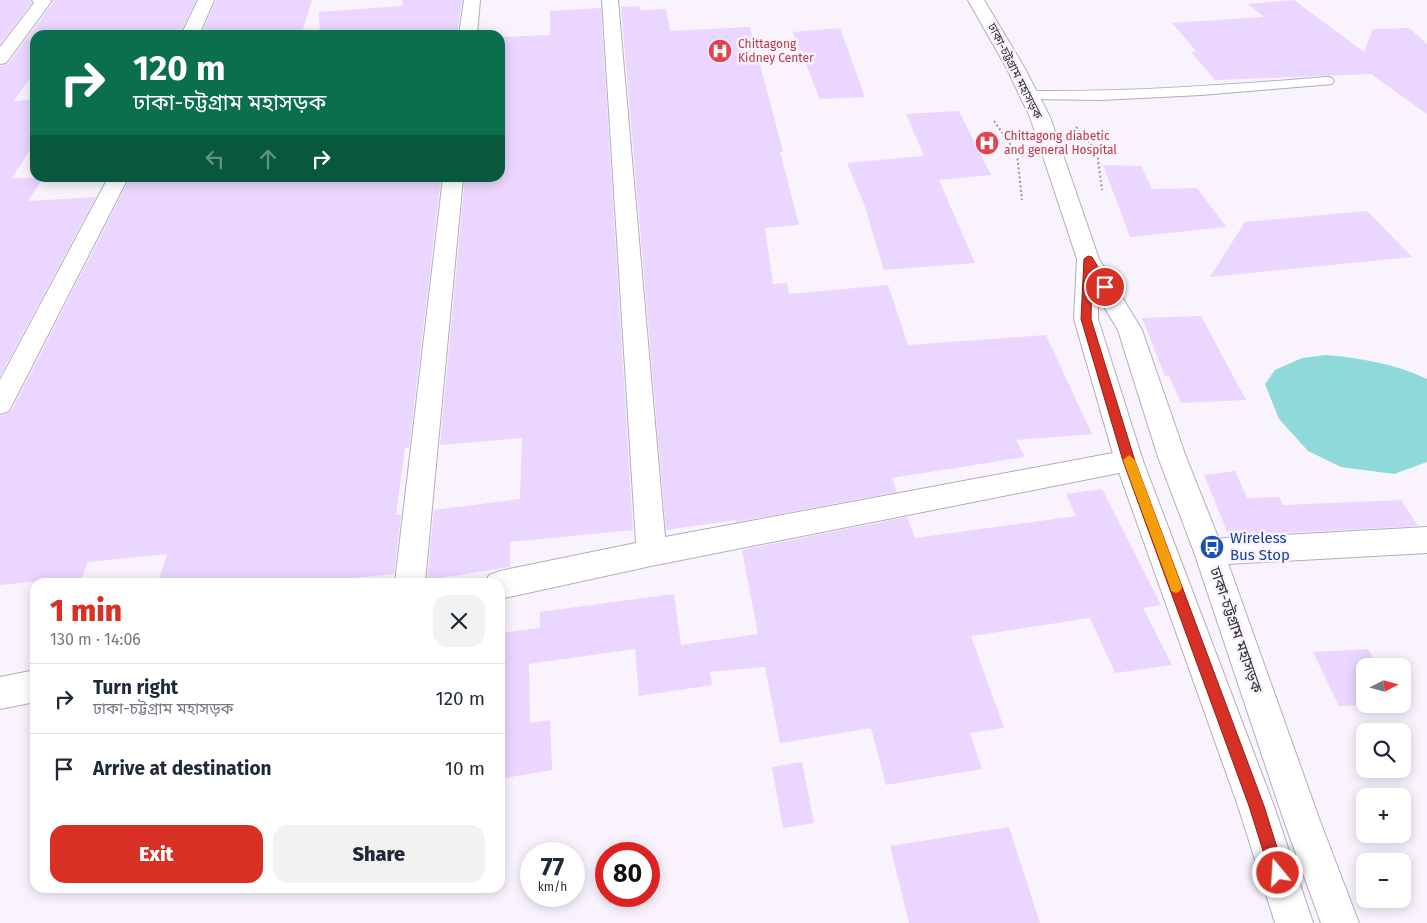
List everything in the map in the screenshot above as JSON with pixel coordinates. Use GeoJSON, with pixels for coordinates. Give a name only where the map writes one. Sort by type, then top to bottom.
{"type":"FeatureCollection","features":[{"type":"Feature","properties":{"kind":"main road"},"geometry":{"type":"LineString","coordinates":[[0,59],[43,2],[40,0]]}},
{"type":"Feature","properties":{"kind":"main road"},"geometry":{"type":"LineString","coordinates":[[192,30],[206,0]]}},
{"type":"Feature","properties":{"kind":"main road"},"geometry":{"type":"LineString","coordinates":[[469,30],[472,0]]}},
{"type":"Feature","properties":{"kind":"main road"},"geometry":{"type":"LineString","coordinates":[[610,0],[651,553]]}},
{"type":"Feature","properties":{"kind":"main road","name":"ঢাকা-চট্টগ্রাম মহাসড়ক"},"geometry":{"type":"LineString","coordinates":[[976,0],[1015,67],[1040,117],[1088,259],[1130,330],[1172,456],[1209,552],[1302,821],[1340,923]]}},
{"type":"Feature","properties":{"kind":"main road"},"geometry":{"type":"LineString","coordinates":[[0,404],[116,182]]}},
{"type":"Feature","properties":{"kind":"main road"},"geometry":{"type":"LineString","coordinates":[[410,578],[453,182]]}},
{"type":"Feature","properties":{"kind":"main road","name":"ঢাকা-চট্টগ্রাম মহাসড়ক"},"geometry":{"type":"LineString","coordinates":[[1088,259],[1086,319],[1129,461],[1256,806],[1294,923]]}},
{"type":"Feature","properties":{"kind":"main road"},"geometry":{"type":"LineString","coordinates":[[505,584],[651,553],[1129,461]]}},
{"type":"Feature","properties":{"kind":"main road"},"geometry":{"type":"LineString","coordinates":[[1209,552],[1427,540]]}},
{"type":"Feature","properties":{"kind":"main road"},"geometry":{"type":"LineString","coordinates":[[0,693],[30,687]]}},
{"type":"Feature","properties":{"kind":"lane"},"geometry":{"type":"LineString","coordinates":[[1029,95],[1100,96],[1201,91],[1327,81]]}},
{"type":"Feature","properties":{"kind":"path"},"geometry":{"type":"LineString","coordinates":[[994,121],[1017,154],[1022,200]]}},
{"type":"Feature","properties":{"kind":"path"},"geometry":{"type":"LineString","coordinates":[[1072,123],[1097,152],[1102,190]]}},
{"type":"Feature","properties":{"kind":"path"},"geometry":{"type":"LineString","coordinates":[[1017,154],[1097,152]]}},
{"type":"Feature","properties":{"kind":"water"},"geometry":{"type":"Polygon","coordinates":[[[1326,355],[1378,362],[1403,369],[1427,379],[1427,462],[1394,474],[1341,467],[1308,451],[1279,419],[1265,384],[1275,370],[1302,358],[1326,355]]]}},
{"type":"Feature","properties":{"kind":"building"},"geometry":{"type":"Polygon","coordinates":[[[0,0],[30,0],[32,3],[0,44],[0,0]]]}},
{"type":"Feature","properties":{"kind":"building"},"geometry":{"type":"Polygon","coordinates":[[[52,0],[196,0],[181,30],[33,30],[53,3],[52,0]]]}},
{"type":"Feature","properties":{"kind":"building"},"geometry":{"type":"Polygon","coordinates":[[[216,0],[312,0],[303,30],[203,30],[216,0]]]}},
{"type":"Feature","properties":{"kind":"building"},"geometry":{"type":"Polygon","coordinates":[[[403,0],[462,0],[458,30],[320,30],[319,12],[402,6],[403,0]]]}},
{"type":"Feature","properties":{"kind":"building"},"geometry":{"type":"Polygon","coordinates":[[[1294,0],[1364,52],[1373,29],[1409,28],[1427,44],[1427,114],[1371,74],[1215,80],[1191,52],[1196,51],[1172,23],[1264,17],[1248,4],[1294,0]]]}},
{"type":"Feature","properties":{"kind":"building"},"geometry":{"type":"Polygon","coordinates":[[[639,6],[640,10],[666,9],[670,31],[750,27],[783,151],[780,152],[799,225],[765,228],[773,284],[787,283],[789,294],[888,285],[908,345],[1046,335],[1092,434],[1016,440],[1025,457],[892,478],[897,492],[736,522],[736,520],[666,530],[621,7],[639,6]]]}},
{"type":"Feature","properties":{"kind":"building"},"geometry":{"type":"Polygon","coordinates":[[[601,8],[633,530],[510,542],[510,567],[440,578],[427,578],[434,510],[520,499],[522,438],[440,445],[465,182],[505,182],[505,37],[550,35],[550,11],[601,8]]]}},
{"type":"Feature","properties":{"kind":"building"},"geometry":{"type":"Polygon","coordinates":[[[840,28],[865,97],[820,99],[793,32],[840,28]]]}},
{"type":"Feature","properties":{"kind":"building"},"geometry":{"type":"Polygon","coordinates":[[[30,34],[30,78],[14,101],[30,100],[30,150],[12,178],[30,178],[30,182],[40,182],[28,201],[96,197],[0,376],[0,66],[8,64],[30,34]]]}},
{"type":"Feature","properties":{"kind":"building"},"geometry":{"type":"Polygon","coordinates":[[[959,111],[991,175],[939,180],[975,263],[884,270],[864,204],[847,163],[924,156],[906,114],[959,111]]]}},
{"type":"Feature","properties":{"kind":"building"},"geometry":{"type":"Polygon","coordinates":[[[1103,165],[1141,166],[1152,189],[1197,188],[1226,227],[1130,237],[1103,165]]]}},
{"type":"Feature","properties":{"kind":"building"},"geometry":{"type":"Polygon","coordinates":[[[128,182],[441,182],[409,448],[405,448],[396,515],[401,515],[394,574],[352,578],[159,578],[167,554],[88,562],[82,578],[30,578],[30,582],[0,585],[0,416],[11,412],[128,182]]]}},
{"type":"Feature","properties":{"kind":"building"},"geometry":{"type":"Polygon","coordinates":[[[1367,211],[1412,257],[1210,277],[1245,222],[1367,211]]]}},
{"type":"Feature","properties":{"kind":"building"},"geometry":{"type":"Polygon","coordinates":[[[1201,316],[1246,400],[1181,403],[1169,376],[1165,376],[1142,318],[1201,316]]]}},
{"type":"Feature","properties":{"kind":"building"},"geometry":{"type":"Polygon","coordinates":[[[1235,471],[1247,498],[1279,497],[1283,505],[1401,500],[1418,526],[1229,536],[1204,475],[1235,471]]]}},
{"type":"Feature","properties":{"kind":"building"},"geometry":{"type":"Polygon","coordinates":[[[1102,489],[1161,605],[1143,608],[1172,665],[1115,673],[1090,618],[971,636],[1004,728],[970,733],[982,769],[886,785],[871,728],[780,743],[765,667],[710,672],[712,685],[639,696],[635,649],[529,664],[530,723],[550,720],[552,770],[505,778],[505,632],[540,628],[540,612],[674,594],[681,645],[758,634],[742,550],[907,517],[915,538],[1076,516],[1066,494],[1102,489]]]}},
{"type":"Feature","properties":{"kind":"building"},"geometry":{"type":"Polygon","coordinates":[[[1368,649],[1373,658],[1356,658],[1356,705],[1339,706],[1313,652],[1368,649]]]}},
{"type":"Feature","properties":{"kind":"building"},"geometry":{"type":"Polygon","coordinates":[[[802,762],[814,823],[783,828],[772,767],[802,762]]]}},
{"type":"Feature","properties":{"kind":"building"},"geometry":{"type":"Polygon","coordinates":[[[1009,827],[1040,923],[909,923],[890,846],[1009,827]]]}},
{"type":"Feature","properties":{"kind":"slow traffic"},"geometry":{"type":"LineString","coordinates":[[1129,460],[1176,587]]}},
{"type":"Feature","properties":{"kind":"place","name":"Chittagong Kidney Center"},"geometry":{"type":"Point","coordinates":[720,51]}},
{"type":"Feature","properties":{"kind":"place","name":"Chittagong diabetic and general Hospital"},"geometry":{"type":"Point","coordinates":[987,143]}},
{"type":"Feature","properties":{"kind":"place","name":"Wireless Bus Stop"},"geometry":{"type":"Point","coordinates":[1212,547]}},
{"type":"Feature","properties":{"kind":"route"},"geometry":{"type":"LineString","coordinates":[[1105,287],[1088,259],[1086,319],[1129,461],[1256,806],[1278,873]]}}]}
